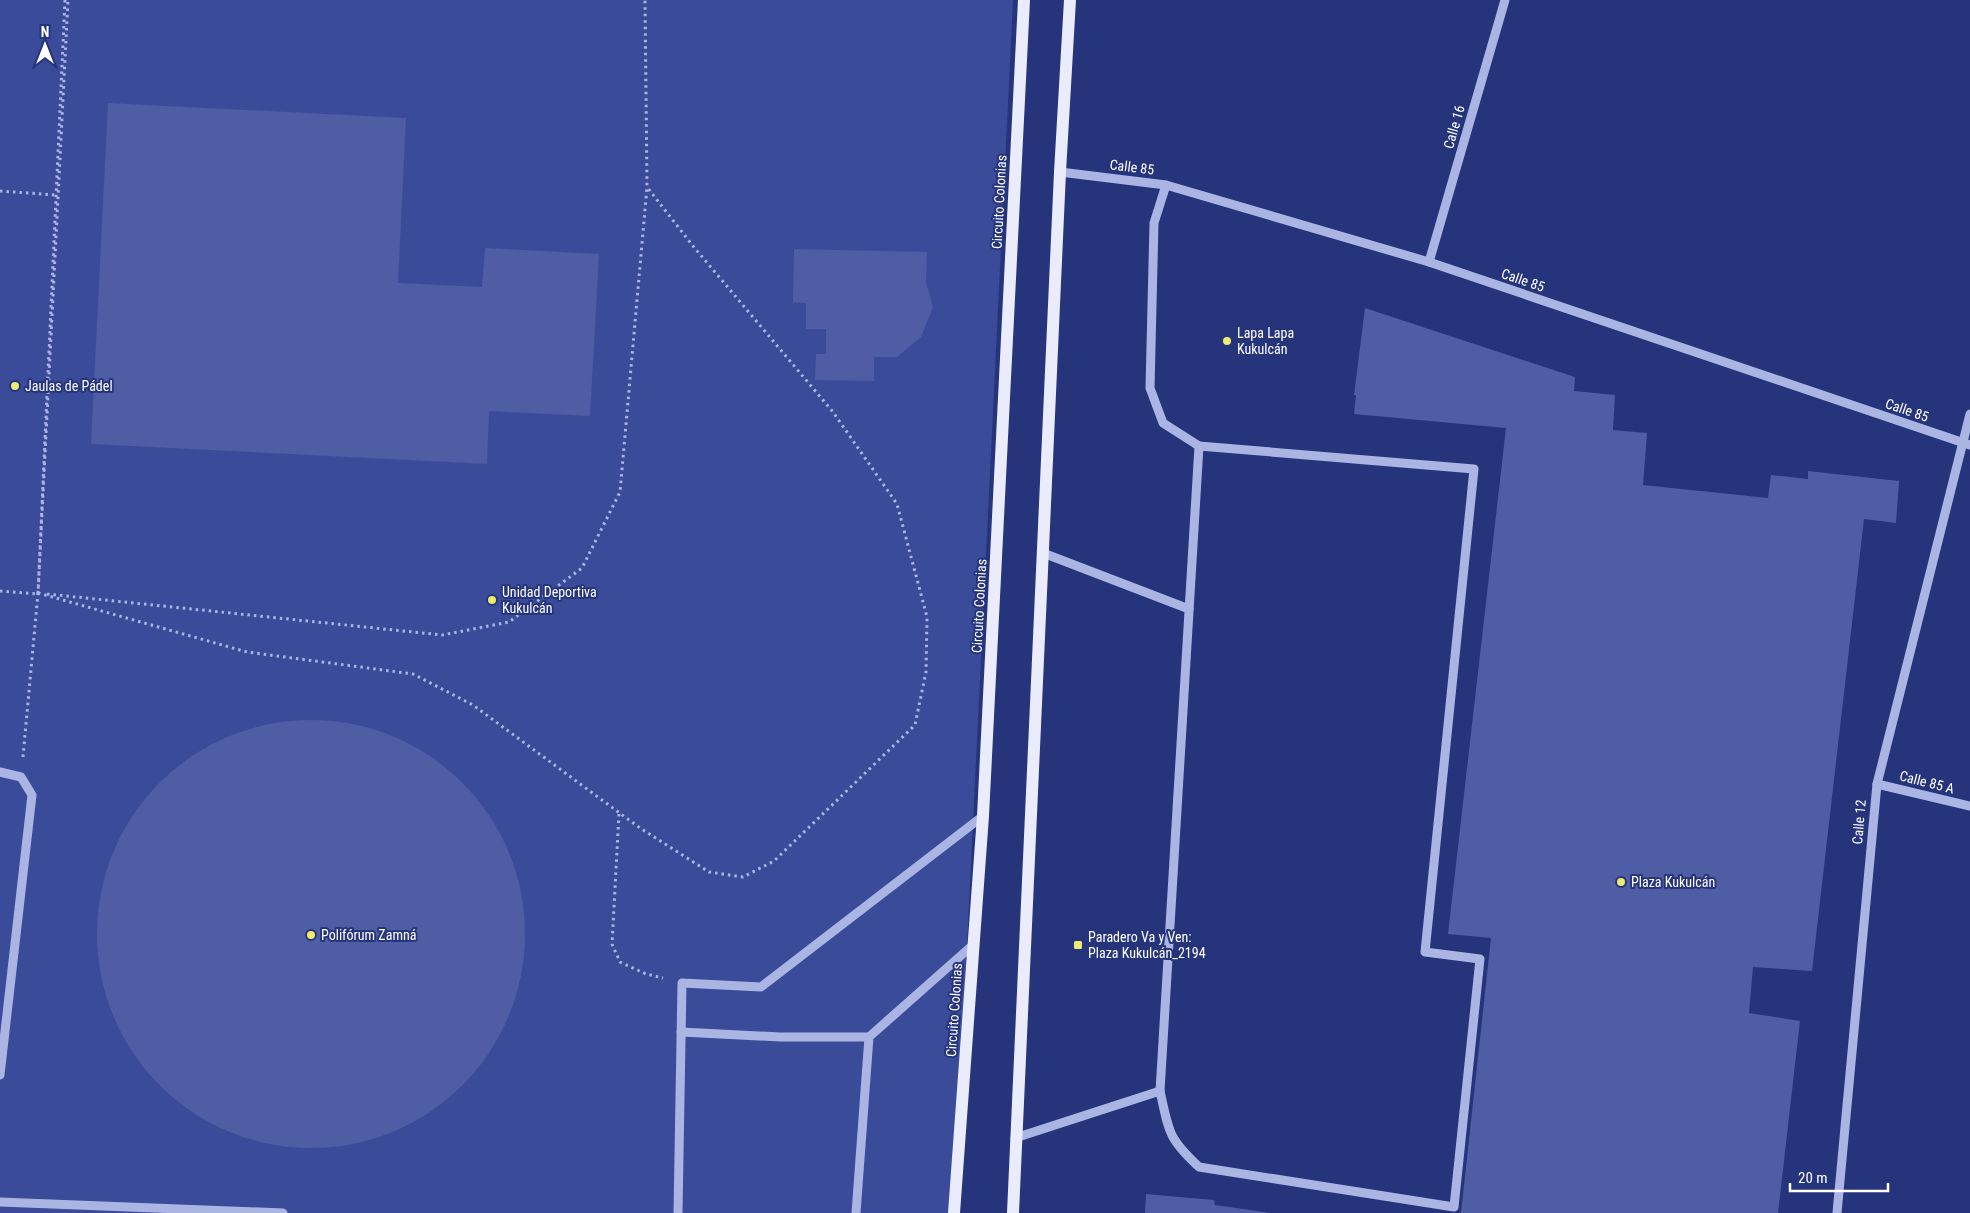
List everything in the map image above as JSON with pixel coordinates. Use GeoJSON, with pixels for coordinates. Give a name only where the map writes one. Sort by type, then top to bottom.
{"type":"FeatureCollection","features":[{"type":"Feature","properties":{"kind":"main road","name":"Circuito Colonias"},"geometry":{"type":"LineString","coordinates":[[954,1213],[983,816],[1024,0]]}},
{"type":"Feature","properties":{"kind":"main road"},"geometry":{"type":"LineString","coordinates":[[1013,1213],[1042,554],[1070,0]]}},
{"type":"Feature","properties":{"kind":"street","name":"Calle 16"},"geometry":{"type":"LineString","coordinates":[[1429,262],[1505,0]]}},
{"type":"Feature","properties":{"kind":"street","name":"Calle 85"},"geometry":{"type":"LineString","coordinates":[[1060,172],[1166,185],[1429,262],[1966,444]]}},
{"type":"Feature","properties":{"kind":"street"},"geometry":{"type":"LineString","coordinates":[[1166,185],[1154,223],[1150,388],[1162,423],[1199,446],[1474,469],[1425,952],[1480,959],[1454,1207],[1199,1168],[1180,1150],[1169,1133],[1160,1091],[1199,446]]}},
{"type":"Feature","properties":{"kind":"street","name":"Calle 12"},"geometry":{"type":"LineString","coordinates":[[1837,1213],[1877,784],[1966,444],[1970,414]]}},
{"type":"Feature","properties":{"kind":"street"},"geometry":{"type":"LineString","coordinates":[[1042,554],[1189,609]]}},
{"type":"Feature","properties":{"kind":"street"},"geometry":{"type":"LineString","coordinates":[[0,772],[21,777],[32,795],[0,1075]]}},
{"type":"Feature","properties":{"kind":"street","name":"Calle 85 A"},"geometry":{"type":"LineString","coordinates":[[1877,784],[1970,806]]}},
{"type":"Feature","properties":{"kind":"street"},"geometry":{"type":"LineString","coordinates":[[678,1213],[682,983],[761,987],[983,816]]}},
{"type":"Feature","properties":{"kind":"street"},"geometry":{"type":"LineString","coordinates":[[681,1032],[780,1037],[869,1037],[974,944]]}},
{"type":"Feature","properties":{"kind":"street"},"geometry":{"type":"LineString","coordinates":[[856,1213],[869,1037]]}},
{"type":"Feature","properties":{"kind":"street"},"geometry":{"type":"LineString","coordinates":[[1015,1138],[1160,1091]]}},
{"type":"Feature","properties":{"kind":"street"},"geometry":{"type":"LineString","coordinates":[[0,1202],[283,1213]]}},
{"type":"Feature","properties":{"kind":"path"},"geometry":{"type":"LineString","coordinates":[[38,594],[66,0]]}},
{"type":"Feature","properties":{"kind":"path"},"geometry":{"type":"LineString","coordinates":[[21,777],[38,594],[66,0]]}},
{"type":"Feature","properties":{"kind":"path"},"geometry":{"type":"LineString","coordinates":[[0,591],[442,635],[509,622],[582,568],[620,492],[647,187],[645,0]]}},
{"type":"Feature","properties":{"kind":"path"},"geometry":{"type":"LineString","coordinates":[[38,594],[247,652],[413,674],[473,706],[619,814],[709,872],[743,877],[774,861],[915,726],[926,672],[927,617],[897,504],[833,412],[693,246],[647,187]]}},
{"type":"Feature","properties":{"kind":"path"},"geometry":{"type":"LineString","coordinates":[[0,191],[56,195]]}},
{"type":"Feature","properties":{"kind":"path"},"geometry":{"type":"LineString","coordinates":[[619,814],[612,944],[620,962],[646,974],[682,983]]}},
{"type":"Feature","properties":{"kind":"shaded area","name":"Unidad Deportiva Kukulcán"},"geometry":{"type":"Polygon","coordinates":[[[0,0],[1013,0],[954,1213],[0,1213],[0,0]]]}},
{"type":"Feature","properties":{"kind":"building"},"geometry":{"type":"Polygon","coordinates":[[[108,103],[406,118],[398,283],[482,287],[485,248],[599,254],[590,416],[489,411],[487,464],[91,444],[108,103]]]}},
{"type":"Feature","properties":{"kind":"building"},"geometry":{"type":"Polygon","coordinates":[[[794,249],[927,252],[926,282],[933,307],[921,337],[897,357],[874,357],[874,381],[815,380],[816,354],[826,354],[826,329],[806,329],[806,303],[793,302],[794,249]]]}},
{"type":"Feature","properties":{"kind":"building"},"geometry":{"type":"Polygon","coordinates":[[[1365,308],[1575,377],[1574,391],[1615,395],[1613,430],[1647,433],[1643,485],[1768,498],[1771,475],[1808,479],[1808,471],[1899,481],[1896,523],[1864,519],[1812,971],[1753,967],[1749,1013],[1800,1021],[1778,1213],[1461,1213],[1491,938],[1448,934],[1506,428],[1354,414],[1356,395],[1354,395],[1365,308]]]}},
{"type":"Feature","properties":{"kind":"building","name":"Polifórum Zamná"},"geometry":{"type":"Polygon","coordinates":[[[311,720],[353,724],[393,737],[430,756],[462,783],[489,815],[508,852],[521,892],[525,934],[521,976],[508,1016],[489,1053],[462,1085],[430,1112],[393,1131],[353,1144],[311,1148],[269,1144],[229,1131],[192,1112],[160,1085],[133,1053],[114,1016],[101,976],[97,934],[101,892],[114,852],[133,815],[160,783],[192,756],[229,737],[269,724],[311,720]]]}},
{"type":"Feature","properties":{"kind":"building"},"geometry":{"type":"Polygon","coordinates":[[[1146,1194],[1214,1200],[1215,1205],[1271,1213],[1145,1213],[1146,1194]]]}},
{"type":"Feature","properties":{"kind":"place","name":"Lapa Lapa Kukulcán"},"geometry":{"type":"Point","coordinates":[1227,341]}},
{"type":"Feature","properties":{"kind":"place","name":"Jaulas de Pádel"},"geometry":{"type":"Point","coordinates":[15,386]}},
{"type":"Feature","properties":{"kind":"place","name":"Unidad Deportiva Kukulcán"},"geometry":{"type":"Point","coordinates":[492,600]}},
{"type":"Feature","properties":{"kind":"place","name":"Plaza Kukulcán"},"geometry":{"type":"Point","coordinates":[1621,882]}},
{"type":"Feature","properties":{"kind":"place","name":"Polifórum Zamná"},"geometry":{"type":"Point","coordinates":[311,935]}},
{"type":"Feature","properties":{"kind":"place","name":"Paradero Va y Ven: Plaza Kukulcán_2194"},"geometry":{"type":"Point","coordinates":[1078,945]}}]}
